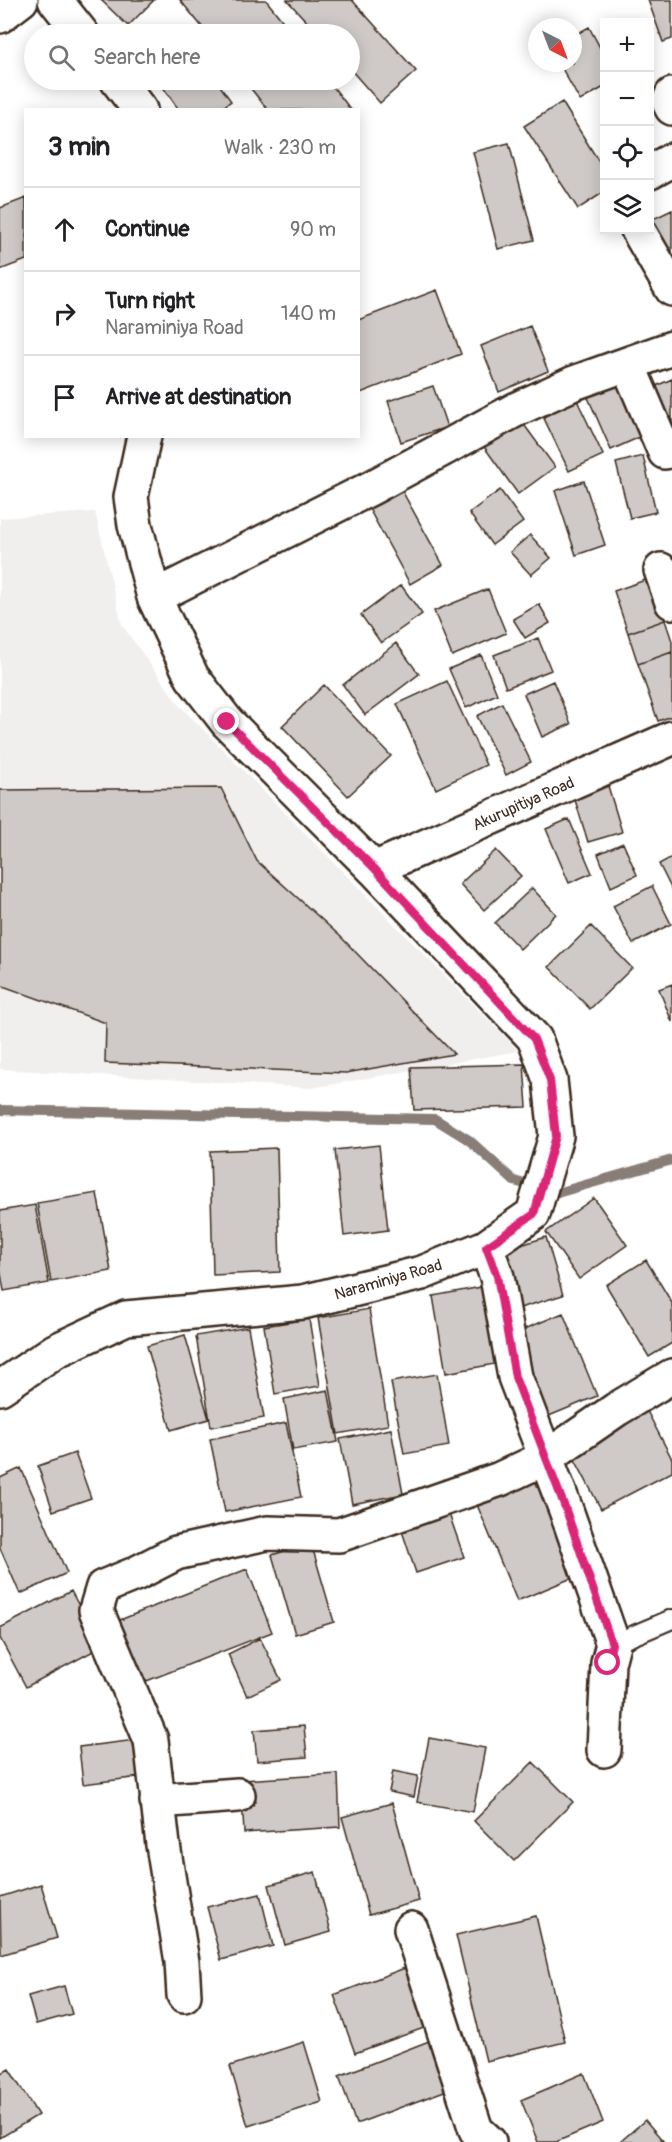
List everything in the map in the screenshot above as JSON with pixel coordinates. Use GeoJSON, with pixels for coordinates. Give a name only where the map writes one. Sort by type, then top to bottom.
{"type":"FeatureCollection","features":[{"type":"Feature","properties":{"kind":"street"},"geometry":{"type":"LineString","coordinates":[[0,16],[21,0]]}},
{"type":"Feature","properties":{"kind":"street"},"geometry":{"type":"LineString","coordinates":[[55,0],[74,24]]}},
{"type":"Feature","properties":{"kind":"street"},"geometry":{"type":"LineString","coordinates":[[125,90],[138,108]]}},
{"type":"Feature","properties":{"kind":"street"},"geometry":{"type":"LineString","coordinates":[[672,95],[669,102],[672,108]]}},
{"type":"Feature","properties":{"kind":"street"},"geometry":{"type":"LineString","coordinates":[[654,170],[672,160]]}},
{"type":"Feature","properties":{"kind":"street"},"geometry":{"type":"LineString","coordinates":[[640,234],[672,289]]}},
{"type":"Feature","properties":{"kind":"street"},"geometry":{"type":"LineString","coordinates":[[154,597],[371,488],[517,409],[574,383],[672,348]]}},
{"type":"Feature","properties":{"kind":"street"},"geometry":{"type":"LineString","coordinates":[[628,365],[665,452],[672,450]]}},
{"type":"Feature","properties":{"kind":"street","name":"Naraminiya Road"},"geometry":{"type":"LineString","coordinates":[[0,1388],[55,1351],[126,1318],[303,1302],[422,1273],[486,1247],[534,1214],[556,1136],[550,1080],[534,1039],[374,868],[227,722],[192,677],[154,597],[135,525],[131,497],[144,438]]}},
{"type":"Feature","properties":{"kind":"street"},"geometry":{"type":"LineString","coordinates":[[661,570],[672,602]]}},
{"type":"Feature","properties":{"kind":"street","name":"Akurupitiya Road"},"geometry":{"type":"LineString","coordinates":[[374,868],[672,738]]}},
{"type":"Feature","properties":{"kind":"street"},"geometry":{"type":"LineString","coordinates":[[486,1247],[497,1276],[515,1377],[594,1586],[612,1644],[608,1663],[604,1750]]}},
{"type":"Feature","properties":{"kind":"street"},"geometry":{"type":"LineString","coordinates":[[184,1995],[182,1962],[157,1802],[151,1740],[96,1610],[103,1587],[176,1553],[267,1533],[339,1534],[500,1479],[547,1457],[617,1409],[672,1376]]}},
{"type":"Feature","properties":{"kind":"street"},"geometry":{"type":"LineString","coordinates":[[157,1802],[238,1795]]}},
{"type":"Feature","properties":{"kind":"street"},"geometry":{"type":"LineString","coordinates":[[411,1929],[476,2130],[489,2142]]}},
{"type":"Feature","properties":{"kind":"lane"},"geometry":{"type":"LineString","coordinates":[[612,1644],[672,1619]]}},
{"type":"Feature","properties":{"kind":"shaded area"},"geometry":{"type":"Polygon","coordinates":[[[95,512],[122,625],[181,707],[519,1051],[312,1088],[0,1069],[0,518],[95,512]]]}},
{"type":"Feature","properties":{"kind":"building"},"geometry":{"type":"Polygon","coordinates":[[[101,0],[154,0],[130,24],[126,24],[101,0]]]}},
{"type":"Feature","properties":{"kind":"building"},"geometry":{"type":"Polygon","coordinates":[[[180,0],[266,0],[285,24],[200,24],[180,0]]]}},
{"type":"Feature","properties":{"kind":"building"},"geometry":{"type":"Polygon","coordinates":[[[287,0],[352,0],[416,71],[380,103],[360,80],[360,24],[309,24],[287,0]]]}},
{"type":"Feature","properties":{"kind":"building"},"geometry":{"type":"Polygon","coordinates":[[[648,0],[672,0],[672,39],[663,42],[648,0]]]}},
{"type":"Feature","properties":{"kind":"building"},"geometry":{"type":"Polygon","coordinates":[[[589,27],[600,48],[600,89],[580,101],[564,72],[582,72],[582,31],[589,27]]]}},
{"type":"Feature","properties":{"kind":"building"},"geometry":{"type":"Polygon","coordinates":[[[165,90],[223,90],[231,101],[222,108],[178,108],[165,90]]]}},
{"type":"Feature","properties":{"kind":"building"},"geometry":{"type":"Polygon","coordinates":[[[252,90],[336,90],[349,108],[266,108],[252,90]]]}},
{"type":"Feature","properties":{"kind":"building"},"geometry":{"type":"Polygon","coordinates":[[[562,102],[600,164],[600,195],[578,209],[524,126],[562,102]]]}},
{"type":"Feature","properties":{"kind":"building"},"geometry":{"type":"Polygon","coordinates":[[[509,143],[534,240],[498,249],[473,152],[509,143]]]}},
{"type":"Feature","properties":{"kind":"building"},"geometry":{"type":"Polygon","coordinates":[[[24,199],[24,261],[0,270],[0,208],[24,199]]]}},
{"type":"Feature","properties":{"kind":"building"},"geometry":{"type":"Polygon","coordinates":[[[672,210],[672,263],[654,221],[654,219],[672,210]]]}},
{"type":"Feature","properties":{"kind":"building"},"geometry":{"type":"Polygon","coordinates":[[[437,290],[461,354],[360,393],[360,319],[437,290]]]}},
{"type":"Feature","properties":{"kind":"building"},"geometry":{"type":"Polygon","coordinates":[[[530,326],[548,371],[499,392],[481,346],[530,326]]]}},
{"type":"Feature","properties":{"kind":"building"},"geometry":{"type":"Polygon","coordinates":[[[617,379],[642,436],[611,450],[586,393],[617,379]]]}},
{"type":"Feature","properties":{"kind":"building"},"geometry":{"type":"Polygon","coordinates":[[[672,379],[672,430],[656,386],[672,379]]]}},
{"type":"Feature","properties":{"kind":"building"},"geometry":{"type":"Polygon","coordinates":[[[433,386],[447,427],[401,442],[388,401],[433,386]]]}},
{"type":"Feature","properties":{"kind":"building"},"geometry":{"type":"Polygon","coordinates":[[[575,396],[603,455],[569,471],[541,412],[575,396]]]}},
{"type":"Feature","properties":{"kind":"building"},"geometry":{"type":"Polygon","coordinates":[[[514,411],[555,467],[518,494],[477,437],[514,411]]]}},
{"type":"Feature","properties":{"kind":"building"},"geometry":{"type":"Polygon","coordinates":[[[643,456],[656,512],[630,518],[616,463],[643,456]]]}},
{"type":"Feature","properties":{"kind":"building"},"geometry":{"type":"Polygon","coordinates":[[[584,481],[605,545],[576,555],[555,491],[584,481]]]}},
{"type":"Feature","properties":{"kind":"building"},"geometry":{"type":"Polygon","coordinates":[[[400,487],[443,565],[410,584],[367,505],[400,487]]]}},
{"type":"Feature","properties":{"kind":"building"},"geometry":{"type":"Polygon","coordinates":[[[500,490],[523,522],[492,545],[469,513],[500,490]]]}},
{"type":"Feature","properties":{"kind":"building"},"geometry":{"type":"Polygon","coordinates":[[[530,535],[551,558],[531,575],[510,552],[530,535]]]}},
{"type":"Feature","properties":{"kind":"building"},"geometry":{"type":"Polygon","coordinates":[[[651,578],[665,620],[628,633],[614,591],[651,578]]]}},
{"type":"Feature","properties":{"kind":"building"},"geometry":{"type":"Polygon","coordinates":[[[401,585],[422,614],[381,643],[361,615],[401,585]]]}},
{"type":"Feature","properties":{"kind":"building"},"geometry":{"type":"Polygon","coordinates":[[[488,589],[506,633],[452,656],[434,611],[488,589]]]}},
{"type":"Feature","properties":{"kind":"building"},"geometry":{"type":"Polygon","coordinates":[[[539,604],[550,623],[525,638],[513,619],[539,604]]]}},
{"type":"Feature","properties":{"kind":"building"},"geometry":{"type":"Polygon","coordinates":[[[665,620],[672,641],[672,652],[638,664],[628,633],[665,620]]]}},
{"type":"Feature","properties":{"kind":"building"},"geometry":{"type":"Polygon","coordinates":[[[538,638],[551,670],[506,688],[494,655],[538,638]]]}},
{"type":"Feature","properties":{"kind":"building"},"geometry":{"type":"Polygon","coordinates":[[[396,643],[419,674],[365,715],[343,685],[396,643]]]}},
{"type":"Feature","properties":{"kind":"building"},"geometry":{"type":"Polygon","coordinates":[[[672,652],[672,716],[658,721],[638,664],[672,652]]]}},
{"type":"Feature","properties":{"kind":"building"},"geometry":{"type":"Polygon","coordinates":[[[481,655],[497,694],[466,708],[449,669],[481,655]]]}},
{"type":"Feature","properties":{"kind":"building"},"geometry":{"type":"Polygon","coordinates":[[[447,681],[486,765],[436,789],[397,704],[447,681]]]}},
{"type":"Feature","properties":{"kind":"building"},"geometry":{"type":"Polygon","coordinates":[[[553,681],[571,724],[542,737],[524,694],[553,681]]]}},
{"type":"Feature","properties":{"kind":"building"},"geometry":{"type":"Polygon","coordinates":[[[324,685],[391,756],[348,796],[282,726],[324,685]]]}},
{"type":"Feature","properties":{"kind":"building"},"geometry":{"type":"Polygon","coordinates":[[[502,703],[531,762],[506,775],[477,716],[502,703]]]}},
{"type":"Feature","properties":{"kind":"building"},"geometry":{"type":"Polygon","coordinates":[[[605,776],[622,832],[588,842],[571,787],[605,776]]]}},
{"type":"Feature","properties":{"kind":"building"},"geometry":{"type":"Polygon","coordinates":[[[221,788],[257,861],[341,937],[454,1054],[346,1073],[105,1063],[106,1023],[0,985],[0,790],[221,788]]]}},
{"type":"Feature","properties":{"kind":"building"},"geometry":{"type":"Polygon","coordinates":[[[569,819],[592,873],[569,883],[546,829],[569,819]]]}},
{"type":"Feature","properties":{"kind":"building"},"geometry":{"type":"Polygon","coordinates":[[[623,843],[637,875],[611,887],[598,854],[623,843]]]}},
{"type":"Feature","properties":{"kind":"building"},"geometry":{"type":"Polygon","coordinates":[[[496,850],[521,876],[484,910],[460,884],[496,850]]]}},
{"type":"Feature","properties":{"kind":"building"},"geometry":{"type":"Polygon","coordinates":[[[672,857],[672,890],[659,864],[672,857]]]}},
{"type":"Feature","properties":{"kind":"building"},"geometry":{"type":"Polygon","coordinates":[[[652,886],[671,924],[633,944],[613,906],[652,886]]]}},
{"type":"Feature","properties":{"kind":"building"},"geometry":{"type":"Polygon","coordinates":[[[532,888],[556,914],[520,949],[495,923],[532,888]]]}},
{"type":"Feature","properties":{"kind":"building"},"geometry":{"type":"Polygon","coordinates":[[[591,926],[632,968],[590,1009],[549,967],[591,926]]]}},
{"type":"Feature","properties":{"kind":"building"},"geometry":{"type":"Polygon","coordinates":[[[672,984],[672,1022],[659,989],[672,984]]]}},
{"type":"Feature","properties":{"kind":"building"},"geometry":{"type":"Polygon","coordinates":[[[524,1064],[527,1107],[414,1110],[411,1067],[524,1064]]]}},
{"type":"Feature","properties":{"kind":"building"},"geometry":{"type":"Polygon","coordinates":[[[379,1145],[388,1230],[344,1236],[335,1150],[379,1145]]]}},
{"type":"Feature","properties":{"kind":"building"},"geometry":{"type":"Polygon","coordinates":[[[277,1148],[280,1272],[213,1275],[210,1151],[277,1148]]]}},
{"type":"Feature","properties":{"kind":"building"},"geometry":{"type":"Polygon","coordinates":[[[97,1193],[111,1271],[51,1282],[37,1203],[97,1193]]]}},
{"type":"Feature","properties":{"kind":"building"},"geometry":{"type":"Polygon","coordinates":[[[594,1198],[627,1245],[579,1279],[546,1232],[594,1198]]]}},
{"type":"Feature","properties":{"kind":"building"},"geometry":{"type":"Polygon","coordinates":[[[35,1205],[49,1283],[4,1291],[0,1268],[0,1211],[35,1205]]]}},
{"type":"Feature","properties":{"kind":"building"},"geometry":{"type":"Polygon","coordinates":[[[546,1237],[563,1295],[520,1308],[502,1251],[546,1237]]]}},
{"type":"Feature","properties":{"kind":"building"},"geometry":{"type":"Polygon","coordinates":[[[646,1260],[672,1303],[672,1343],[649,1357],[606,1285],[646,1260]]]}},
{"type":"Feature","properties":{"kind":"building"},"geometry":{"type":"Polygon","coordinates":[[[487,1286],[500,1363],[446,1373],[433,1296],[487,1286]]]}},
{"type":"Feature","properties":{"kind":"building"},"geometry":{"type":"Polygon","coordinates":[[[369,1309],[388,1425],[338,1434],[318,1318],[369,1309]]]}},
{"type":"Feature","properties":{"kind":"building"},"geometry":{"type":"Polygon","coordinates":[[[563,1313],[597,1396],[549,1416],[515,1333],[563,1313]]]}},
{"type":"Feature","properties":{"kind":"building"},"geometry":{"type":"Polygon","coordinates":[[[309,1319],[320,1386],[275,1394],[264,1326],[309,1319]]]}},
{"type":"Feature","properties":{"kind":"building"},"geometry":{"type":"Polygon","coordinates":[[[248,1327],[264,1418],[211,1427],[196,1336],[248,1327]]]}},
{"type":"Feature","properties":{"kind":"building"},"geometry":{"type":"Polygon","coordinates":[[[185,1335],[209,1419],[171,1430],[147,1346],[185,1335]]]}},
{"type":"Feature","properties":{"kind":"building"},"geometry":{"type":"Polygon","coordinates":[[[437,1374],[449,1446],[404,1454],[391,1382],[437,1374]]]}},
{"type":"Feature","properties":{"kind":"building"},"geometry":{"type":"Polygon","coordinates":[[[328,1390],[338,1442],[293,1450],[284,1399],[328,1390]]]}},
{"type":"Feature","properties":{"kind":"building"},"geometry":{"type":"Polygon","coordinates":[[[647,1411],[672,1459],[672,1472],[601,1509],[571,1452],[647,1411]]]}},
{"type":"Feature","properties":{"kind":"building"},"geometry":{"type":"Polygon","coordinates":[[[286,1423],[301,1497],[225,1512],[210,1439],[286,1423]]]}},
{"type":"Feature","properties":{"kind":"building"},"geometry":{"type":"Polygon","coordinates":[[[391,1429],[403,1494],[352,1504],[340,1439],[391,1429]]]}},
{"type":"Feature","properties":{"kind":"building"},"geometry":{"type":"Polygon","coordinates":[[[75,1453],[91,1498],[53,1511],[38,1466],[75,1453]]]}},
{"type":"Feature","properties":{"kind":"building"},"geometry":{"type":"Polygon","coordinates":[[[21,1468],[67,1573],[20,1594],[0,1548],[0,1478],[21,1468]]]}},
{"type":"Feature","properties":{"kind":"building"},"geometry":{"type":"Polygon","coordinates":[[[538,1474],[579,1575],[517,1601],[475,1500],[538,1474]]]}},
{"type":"Feature","properties":{"kind":"building"},"geometry":{"type":"Polygon","coordinates":[[[448,1511],[464,1557],[416,1573],[401,1528],[448,1511]]]}},
{"type":"Feature","properties":{"kind":"building"},"geometry":{"type":"Polygon","coordinates":[[[311,1543],[334,1622],[295,1634],[272,1555],[311,1543]]]}},
{"type":"Feature","properties":{"kind":"building"},"geometry":{"type":"Polygon","coordinates":[[[247,1569],[272,1632],[139,1684],[115,1622],[247,1569]]]}},
{"type":"Feature","properties":{"kind":"building"},"geometry":{"type":"Polygon","coordinates":[[[71,1591],[101,1647],[26,1687],[0,1638],[0,1628],[71,1591]]]}},
{"type":"Feature","properties":{"kind":"building"},"geometry":{"type":"Polygon","coordinates":[[[260,1638],[281,1680],[247,1696],[228,1654],[260,1638]]]}},
{"type":"Feature","properties":{"kind":"building"},"geometry":{"type":"Polygon","coordinates":[[[304,1726],[307,1757],[257,1761],[254,1730],[304,1726]]]}},
{"type":"Feature","properties":{"kind":"building"},"geometry":{"type":"Polygon","coordinates":[[[429,1738],[485,1748],[473,1812],[417,1802],[429,1738]]]}},
{"type":"Feature","properties":{"kind":"building"},"geometry":{"type":"Polygon","coordinates":[[[136,1740],[140,1777],[83,1784],[79,1747],[136,1740]]]}},
{"type":"Feature","properties":{"kind":"building"},"geometry":{"type":"Polygon","coordinates":[[[533,1762],[573,1802],[514,1861],[474,1821],[533,1762]]]}},
{"type":"Feature","properties":{"kind":"building"},"geometry":{"type":"Polygon","coordinates":[[[393,1771],[418,1776],[414,1797],[389,1792],[393,1771]]]}},
{"type":"Feature","properties":{"kind":"building"},"geometry":{"type":"Polygon","coordinates":[[[338,1774],[340,1827],[244,1833],[241,1780],[338,1774]]]}},
{"type":"Feature","properties":{"kind":"building"},"geometry":{"type":"Polygon","coordinates":[[[392,1803],[419,1901],[369,1915],[342,1817],[392,1803]]]}},
{"type":"Feature","properties":{"kind":"building"},"geometry":{"type":"Polygon","coordinates":[[[315,1872],[331,1932],[285,1945],[269,1885],[315,1872]]]}},
{"type":"Feature","properties":{"kind":"building"},"geometry":{"type":"Polygon","coordinates":[[[41,1884],[57,1938],[1,1955],[0,1897],[41,1884]]]}},
{"type":"Feature","properties":{"kind":"building"},"geometry":{"type":"Polygon","coordinates":[[[260,1894],[273,1946],[221,1960],[207,1907],[260,1894]]]}},
{"type":"Feature","properties":{"kind":"building"},"geometry":{"type":"Polygon","coordinates":[[[536,1916],[565,2042],[486,2061],[456,1935],[536,1916]]]}},
{"type":"Feature","properties":{"kind":"building"},"geometry":{"type":"Polygon","coordinates":[[[410,1966],[432,2025],[355,2053],[334,1995],[410,1966]]]}},
{"type":"Feature","properties":{"kind":"building"},"geometry":{"type":"Polygon","coordinates":[[[64,1986],[72,2014],[36,2024],[28,1996],[64,1986]]]}},
{"type":"Feature","properties":{"kind":"building"},"geometry":{"type":"Polygon","coordinates":[[[429,2041],[447,2090],[356,2124],[339,2076],[429,2041]]]}},
{"type":"Feature","properties":{"kind":"building"},"geometry":{"type":"Polygon","coordinates":[[[304,2042],[322,2102],[248,2126],[230,2066],[304,2042]]]}},
{"type":"Feature","properties":{"kind":"building"},"geometry":{"type":"Polygon","coordinates":[[[9,2069],[38,2115],[0,2138],[0,2074],[9,2069]]]}},
{"type":"Feature","properties":{"kind":"building"},"geometry":{"type":"Polygon","coordinates":[[[584,2073],[603,2122],[556,2142],[538,2142],[521,2100],[584,2073]]]}},
{"type":"Feature","properties":{"kind":"building"},"geometry":{"type":"Polygon","coordinates":[[[645,2120],[664,2142],[620,2142],[645,2120]]]}},
{"type":"Feature","properties":{"kind":"waterway"},"geometry":{"type":"LineString","coordinates":[[0,1110],[435,1119],[469,1140],[514,1181],[557,1193],[672,1160]]}},
{"type":"Feature","properties":{"kind":"route"},"geometry":{"type":"LineString","coordinates":[[227,722],[374,868],[534,1039],[550,1080],[556,1136],[534,1214],[486,1247],[497,1276],[515,1377],[594,1586],[612,1644],[608,1663]]}}]}
